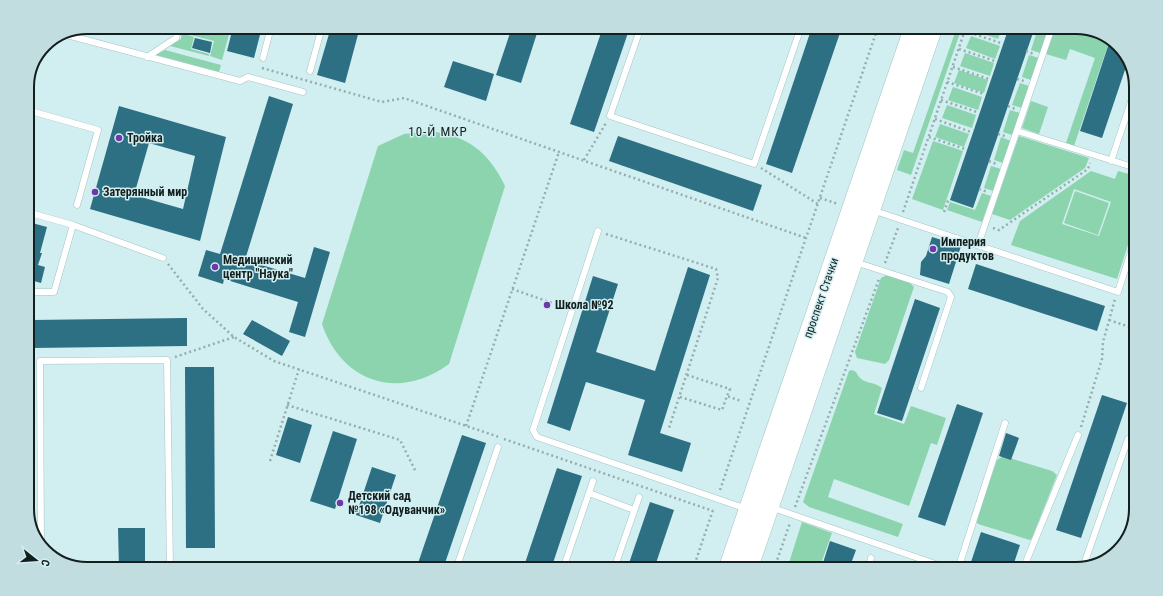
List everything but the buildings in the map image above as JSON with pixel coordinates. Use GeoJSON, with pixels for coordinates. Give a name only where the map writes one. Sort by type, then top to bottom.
{"type":"FeatureCollection","features":[{"type":"Feature","properties":{"kind":"main road","name":"проспект Стачки"},"geometry":{"type":"LineString","coordinates":[[730,562],[912,34]]}},
{"type":"Feature","properties":{"kind":"main road","name":"проспект Стачки"},"geometry":{"type":"LineString","coordinates":[[750,562],[931,34]]}},
{"type":"Feature","properties":{"kind":"main road"},"geometry":{"type":"LineString","coordinates":[[828,277],[846,283]]}},
{"type":"Feature","properties":{"kind":"lane"},"geometry":{"type":"LineString","coordinates":[[147,57],[176,38],[177,34]]}},
{"type":"Feature","properties":{"kind":"lane"},"geometry":{"type":"LineString","coordinates":[[263,58],[269,34]]}},
{"type":"Feature","properties":{"kind":"lane"},"geometry":{"type":"LineString","coordinates":[[310,71],[320,34]]}},
{"type":"Feature","properties":{"kind":"lane"},"geometry":{"type":"LineString","coordinates":[[639,34],[610,116],[754,164],[799,34]]}},
{"type":"Feature","properties":{"kind":"lane"},"geometry":{"type":"LineString","coordinates":[[978,245],[1050,34]]}},
{"type":"Feature","properties":{"kind":"lane"},"geometry":{"type":"LineString","coordinates":[[73,36],[240,81],[248,77],[303,92]]}},
{"type":"Feature","properties":{"kind":"lane"},"geometry":{"type":"LineString","coordinates":[[1111,160],[1129,107]]}},
{"type":"Feature","properties":{"kind":"lane"},"geometry":{"type":"LineString","coordinates":[[34,112],[98,130],[77,205]]}},
{"type":"Feature","properties":{"kind":"lane"},"geometry":{"type":"LineString","coordinates":[[1017,131],[1129,166]]}},
{"type":"Feature","properties":{"kind":"lane"},"geometry":{"type":"LineString","coordinates":[[871,209],[1118,292],[1129,258]]}},
{"type":"Feature","properties":{"kind":"lane"},"geometry":{"type":"LineString","coordinates":[[34,214],[73,225],[163,258]]}},
{"type":"Feature","properties":{"kind":"lane"},"geometry":{"type":"LineString","coordinates":[[34,292],[54,292],[73,225]]}},
{"type":"Feature","properties":{"kind":"lane"},"geometry":{"type":"LineString","coordinates":[[598,231],[533,430],[538,437],[748,509]]}},
{"type":"Feature","properties":{"kind":"lane"},"geometry":{"type":"LineString","coordinates":[[853,262],[948,292],[951,298],[921,388]]}},
{"type":"Feature","properties":{"kind":"lane"},"geometry":{"type":"LineString","coordinates":[[41,536],[40,361],[168,360],[170,562]]}},
{"type":"Feature","properties":{"kind":"lane"},"geometry":{"type":"LineString","coordinates":[[960,562],[1005,422]]}},
{"type":"Feature","properties":{"kind":"lane"},"geometry":{"type":"LineString","coordinates":[[1026,562],[1078,435]]}},
{"type":"Feature","properties":{"kind":"lane"},"geometry":{"type":"LineString","coordinates":[[1085,561],[1128,439]]}},
{"type":"Feature","properties":{"kind":"lane"},"geometry":{"type":"LineString","coordinates":[[458,562],[498,447]]}},
{"type":"Feature","properties":{"kind":"lane"},"geometry":{"type":"LineString","coordinates":[[565,562],[593,481]]}},
{"type":"Feature","properties":{"kind":"lane"},"geometry":{"type":"LineString","coordinates":[[589,494],[634,510]]}},
{"type":"Feature","properties":{"kind":"lane"},"geometry":{"type":"LineString","coordinates":[[616,562],[639,498]]}},
{"type":"Feature","properties":{"kind":"lane"},"geometry":{"type":"LineString","coordinates":[[769,507],[930,562]]}},
{"type":"Feature","properties":{"kind":"lane"},"geometry":{"type":"LineString","coordinates":[[870,562],[871,558]]}},
{"type":"Feature","properties":{"kind":"path"},"geometry":{"type":"LineString","coordinates":[[695,562],[876,34]]}},
{"type":"Feature","properties":{"kind":"path"},"geometry":{"type":"LineString","coordinates":[[776,562],[792,515],[901,219],[964,34]]}},
{"type":"Feature","properties":{"kind":"path"},"geometry":{"type":"LineString","coordinates":[[974,34],[1001,43]]}},
{"type":"Feature","properties":{"kind":"path"},"geometry":{"type":"LineString","coordinates":[[959,49],[995,61]]}},
{"type":"Feature","properties":{"kind":"path"},"geometry":{"type":"LineString","coordinates":[[263,58],[260,68],[382,102],[404,98],[806,238]]}},
{"type":"Feature","properties":{"kind":"path"},"geometry":{"type":"LineString","coordinates":[[953,66],[989,79]]}},
{"type":"Feature","properties":{"kind":"path"},"geometry":{"type":"LineString","coordinates":[[947,82],[984,94]]}},
{"type":"Feature","properties":{"kind":"path"},"geometry":{"type":"LineString","coordinates":[[941,100],[978,112]]}},
{"type":"Feature","properties":{"kind":"path"},"geometry":{"type":"LineString","coordinates":[[584,160],[610,116]]}},
{"type":"Feature","properties":{"kind":"path"},"geometry":{"type":"LineString","coordinates":[[935,119],[971,132]]}},
{"type":"Feature","properties":{"kind":"path"},"geometry":{"type":"LineString","coordinates":[[929,137],[965,149]]}},
{"type":"Feature","properties":{"kind":"path"},"geometry":{"type":"LineString","coordinates":[[466,426],[559,152]]}},
{"type":"Feature","properties":{"kind":"path"},"geometry":{"type":"LineString","coordinates":[[985,226],[1000,230],[1088,169],[1092,155]]}},
{"type":"Feature","properties":{"kind":"path"},"geometry":{"type":"LineString","coordinates":[[754,164],[818,204]]}},
{"type":"Feature","properties":{"kind":"path"},"geometry":{"type":"LineString","coordinates":[[944,212],[949,198]]}},
{"type":"Feature","properties":{"kind":"path"},"geometry":{"type":"LineString","coordinates":[[598,231],[716,269],[718,278],[669,428]]}},
{"type":"Feature","properties":{"kind":"path"},"geometry":{"type":"LineString","coordinates":[[163,258],[203,310],[234,336],[274,361],[713,511]]}},
{"type":"Feature","properties":{"kind":"path"},"geometry":{"type":"LineString","coordinates":[[512,290],[572,310]]}},
{"type":"Feature","properties":{"kind":"path"},"geometry":{"type":"LineString","coordinates":[[1078,435],[1102,359],[1103,342],[1118,292]]}},
{"type":"Feature","properties":{"kind":"path"},"geometry":{"type":"LineString","coordinates":[[1109,320],[1129,327]]}},
{"type":"Feature","properties":{"kind":"path"},"geometry":{"type":"LineString","coordinates":[[168,360],[234,336]]}},
{"type":"Feature","properties":{"kind":"path"},"geometry":{"type":"LineString","coordinates":[[270,461],[299,369]]}},
{"type":"Feature","properties":{"kind":"path"},"geometry":{"type":"LineString","coordinates":[[680,397],[722,410],[730,389],[687,375]]}},
{"type":"Feature","properties":{"kind":"path"},"geometry":{"type":"LineString","coordinates":[[727,396],[741,401]]}},
{"type":"Feature","properties":{"kind":"path"},"geometry":{"type":"LineString","coordinates":[[287,405],[400,440],[416,472]]}},
{"type":"Feature","properties":{"kind":"green space"},"geometry":{"type":"Polygon","coordinates":[[[182,34],[194,37],[191,49],[209,54],[209,56],[170,46],[181,39],[182,34]]]}},
{"type":"Feature","properties":{"kind":"green space"},"geometry":{"type":"Polygon","coordinates":[[[187,34],[229,34],[222,60],[210,56],[214,41],[187,34]]]}},
{"type":"Feature","properties":{"kind":"green space"},"geometry":{"type":"Polygon","coordinates":[[[955,34],[960,34],[911,175],[897,170],[904,150],[913,153],[955,34]]]}},
{"type":"Feature","properties":{"kind":"green space"},"geometry":{"type":"Polygon","coordinates":[[[984,34],[1000,34],[998,39],[984,34]]]}},
{"type":"Feature","properties":{"kind":"green space"},"geometry":{"type":"Polygon","coordinates":[[[1036,34],[1047,34],[1040,53],[1031,50],[1036,34]]]}},
{"type":"Feature","properties":{"kind":"green space"},"geometry":{"type":"Polygon","coordinates":[[[1053,34],[1083,34],[1100,39],[1108,45],[1074,146],[1066,143],[1095,58],[1070,49],[1066,60],[1046,54],[1053,34]]]}},
{"type":"Feature","properties":{"kind":"green space"},"geometry":{"type":"Polygon","coordinates":[[[971,36],[1000,46],[995,59],[966,48],[971,36]]]}},
{"type":"Feature","properties":{"kind":"green space"},"geometry":{"type":"Polygon","coordinates":[[[165,50],[221,65],[219,72],[156,55],[165,50]]]}},
{"type":"Feature","properties":{"kind":"green space"},"geometry":{"type":"Polygon","coordinates":[[[965,53],[994,63],[990,76],[960,66],[965,53]]]}},
{"type":"Feature","properties":{"kind":"green space"},"geometry":{"type":"Polygon","coordinates":[[[1029,55],[1039,58],[1031,80],[1022,77],[1029,55]]]}},
{"type":"Feature","properties":{"kind":"green space"},"geometry":{"type":"Polygon","coordinates":[[[959,70],[988,80],[984,93],[954,83],[959,70]]]}},
{"type":"Feature","properties":{"kind":"green space"},"geometry":{"type":"Polygon","coordinates":[[[1020,83],[1029,86],[1022,108],[1012,105],[1020,83]]]}},
{"type":"Feature","properties":{"kind":"green space"},"geometry":{"type":"Polygon","coordinates":[[[953,87],[982,97],[978,110],[948,100],[953,87]]]}},
{"type":"Feature","properties":{"kind":"green space"},"geometry":{"type":"Polygon","coordinates":[[[1031,101],[1048,107],[1039,134],[1022,128],[1031,101]]]}},
{"type":"Feature","properties":{"kind":"green space"},"geometry":{"type":"Polygon","coordinates":[[[947,105],[976,115],[972,128],[942,118],[947,105]]]}},
{"type":"Feature","properties":{"kind":"green space"},"geometry":{"type":"Polygon","coordinates":[[[1010,110],[1020,113],[1012,135],[1003,132],[1010,110]]]}},
{"type":"Feature","properties":{"kind":"green space"},"geometry":{"type":"Polygon","coordinates":[[[940,124],[969,134],[964,147],[935,137],[940,124]]]}},
{"type":"Feature","properties":{"kind":"green space"},"geometry":{"type":"Polygon","coordinates":[[[429,131],[455,136],[475,147],[492,164],[505,186],[449,364],[430,375],[411,382],[392,383],[374,380],[358,372],[343,360],[331,344],[322,324],[378,146],[404,134],[429,131]]]}},
{"type":"Feature","properties":{"kind":"green space"},"geometry":{"type":"Polygon","coordinates":[[[1019,136],[1089,158],[1085,168],[1010,220],[992,214],[1019,136]]]}},
{"type":"Feature","properties":{"kind":"green space"},"geometry":{"type":"Polygon","coordinates":[[[1001,137],[1011,141],[1003,163],[994,160],[1001,137]]]}},
{"type":"Feature","properties":{"kind":"green space"},"geometry":{"type":"Polygon","coordinates":[[[933,141],[963,151],[943,210],[912,199],[933,141]]]}},
{"type":"Feature","properties":{"kind":"green space"},"geometry":{"type":"Polygon","coordinates":[[[991,166],[1001,169],[993,191],[984,188],[991,166]]]}},
{"type":"Feature","properties":{"kind":"green space"},"geometry":{"type":"Polygon","coordinates":[[[1091,171],[1115,179],[1118,171],[1129,174],[1129,242],[1117,279],[1011,245],[1020,221],[1091,171]],[[1074,189],[1062,224],[1099,236],[1111,202],[1074,189]]]}},
{"type":"Feature","properties":{"kind":"green space"},"geometry":{"type":"Polygon","coordinates":[[[1075,191],[1109,203],[1098,235],[1064,223],[1075,191]]]}},
{"type":"Feature","properties":{"kind":"green space"},"geometry":{"type":"Polygon","coordinates":[[[982,193],[991,196],[982,222],[947,210],[950,202],[975,210],[982,193]]]}},
{"type":"Feature","properties":{"kind":"green space"},"geometry":{"type":"Polygon","coordinates":[[[887,275],[910,283],[914,287],[889,360],[885,364],[857,358],[855,352],[881,278],[887,275]]]}},
{"type":"Feature","properties":{"kind":"green space"},"geometry":{"type":"Polygon","coordinates":[[[852,370],[865,381],[882,388],[874,414],[904,424],[911,406],[946,418],[937,445],[931,443],[909,506],[834,479],[828,497],[903,524],[898,537],[809,507],[803,502],[849,371],[852,370]]]}},
{"type":"Feature","properties":{"kind":"green space"},"geometry":{"type":"Polygon","coordinates":[[[1003,456],[1052,471],[1057,475],[1030,540],[978,524],[976,521],[997,460],[1003,456]]]}},
{"type":"Feature","properties":{"kind":"green space"},"geometry":{"type":"Polygon","coordinates":[[[802,522],[832,533],[822,562],[789,562],[802,522]]]}},
{"type":"Feature","properties":{"kind":"place","name":"Тройка"},"geometry":{"type":"Point","coordinates":[119,138]}},
{"type":"Feature","properties":{"kind":"place","name":"Затерянный мир"},"geometry":{"type":"Point","coordinates":[95,192]}},
{"type":"Feature","properties":{"kind":"place","name":"Империя продуктов"},"geometry":{"type":"Point","coordinates":[933,249]}},
{"type":"Feature","properties":{"kind":"place","name":"Медицинский центр \"Наука\""},"geometry":{"type":"Point","coordinates":[215,267]}},
{"type":"Feature","properties":{"kind":"place","name":"Школа №92"},"geometry":{"type":"Point","coordinates":[547,305]}},
{"type":"Feature","properties":{"kind":"place","name":"Детский сад №198 «Одуванчик»"},"geometry":{"type":"Point","coordinates":[340,503]}},
{"type":"Feature","properties":{"kind":"district","name":"10-Й МКР"},"geometry":{"type":"Point","coordinates":[438,131]}}]}
